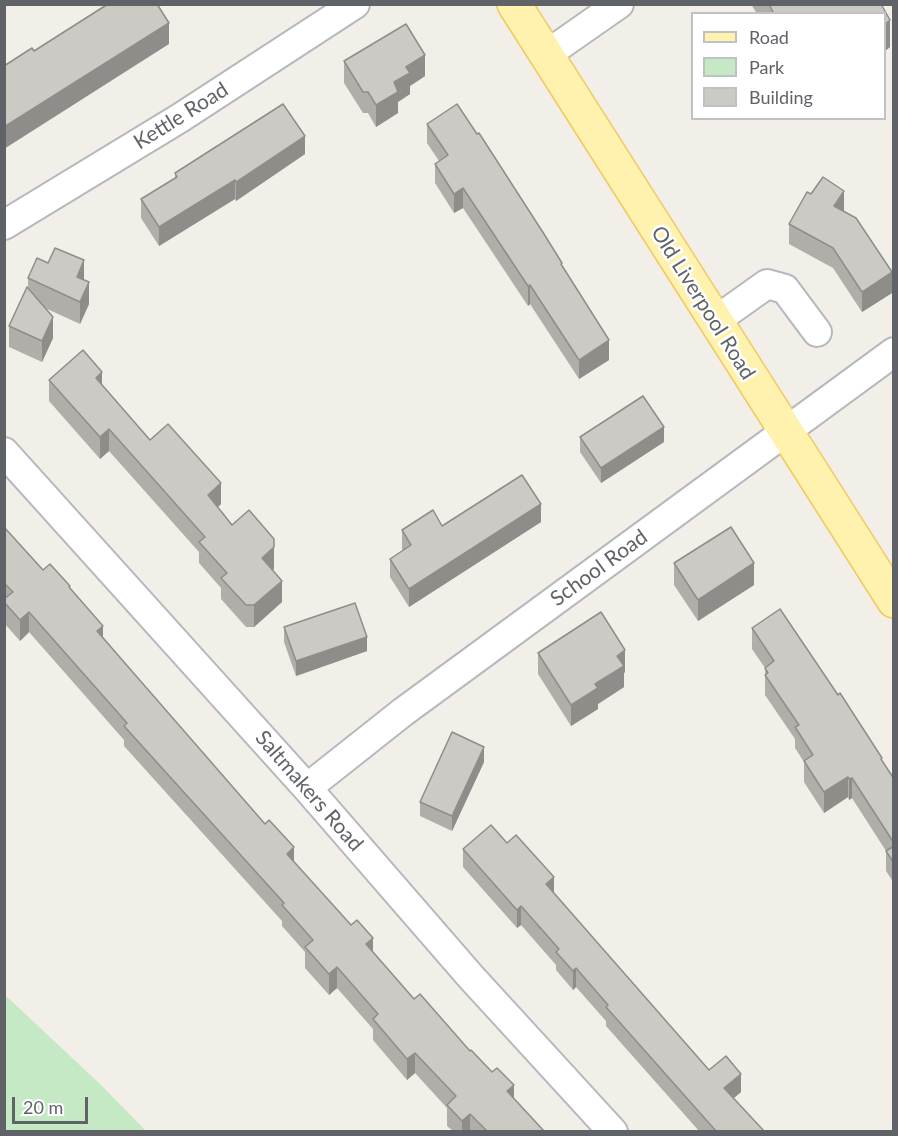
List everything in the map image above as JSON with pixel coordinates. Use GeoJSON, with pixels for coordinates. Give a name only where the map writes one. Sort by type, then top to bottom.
{"type":"FeatureCollection","features":[{"type":"Feature","properties":{"kind":"main road","name":"Old Liverpool Road"},"geometry":{"type":"LineString","coordinates":[[514,4],[894,601]]}},
{"type":"Feature","properties":{"kind":"street","name":"Kettle Road"},"geometry":{"type":"LineString","coordinates":[[4,225],[180,118],[355,4]]}},
{"type":"Feature","properties":{"kind":"street"},"geometry":{"type":"LineString","coordinates":[[546,55],[619,4]]}},
{"type":"Feature","properties":{"kind":"street"},"geometry":{"type":"LineString","coordinates":[[715,321],[767,284],[785,289],[817,332]]}},
{"type":"Feature","properties":{"kind":"street","name":"School Road"},"geometry":{"type":"LineString","coordinates":[[307,788],[403,712],[894,352]]}},
{"type":"Feature","properties":{"kind":"street","name":"Saltmakers Road"},"geometry":{"type":"LineString","coordinates":[[4,452],[307,788],[471,977],[613,1131]]}},
{"type":"Feature","properties":{"kind":"green space"},"geometry":{"type":"Polygon","coordinates":[[[4,994],[102,1086],[146,1131],[5,1131],[4,994]]]}},
{"type":"Feature","properties":{"kind":"building"},"geometry":{"type":"Polygon","coordinates":[[[108,4],[157,4],[169,23],[4,127],[4,66],[32,48],[34,51],[108,4]]]}},
{"type":"Feature","properties":{"kind":"building"},"geometry":{"type":"Polygon","coordinates":[[[769,4],[881,4],[886,12],[773,12],[769,4]]]}},
{"type":"Feature","properties":{"kind":"building"},"geometry":{"type":"Polygon","coordinates":[[[406,24],[425,55],[406,67],[410,73],[394,82],[398,92],[376,105],[368,92],[363,92],[344,61],[406,24]]]}},
{"type":"Feature","properties":{"kind":"building"},"geometry":{"type":"Polygon","coordinates":[[[283,104],[305,136],[236,182],[235,180],[159,227],[141,199],[177,177],[175,173],[283,104]]]}},
{"type":"Feature","properties":{"kind":"building"},"geometry":{"type":"Polygon","coordinates":[[[457,104],[477,134],[479,133],[609,340],[579,360],[463,188],[454,194],[435,164],[448,155],[427,124],[457,104]]]}},
{"type":"Feature","properties":{"kind":"building"},"geometry":{"type":"Polygon","coordinates":[[[823,177],[844,191],[834,206],[856,218],[892,272],[862,292],[833,248],[789,224],[807,192],[811,194],[823,177]]]}},
{"type":"Feature","properties":{"kind":"building"},"geometry":{"type":"Polygon","coordinates":[[[55,248],[84,260],[77,277],[89,282],[80,302],[28,278],[37,258],[48,263],[55,248]]]}},
{"type":"Feature","properties":{"kind":"building"},"geometry":{"type":"Polygon","coordinates":[[[27,287],[53,317],[42,341],[9,326],[27,287]]]}},
{"type":"Feature","properties":{"kind":"building"},"geometry":{"type":"Polygon","coordinates":[[[83,350],[102,372],[96,378],[150,440],[168,424],[221,483],[208,495],[232,525],[249,510],[274,539],[274,547],[262,558],[282,581],[254,605],[246,605],[221,578],[227,573],[199,542],[205,537],[109,429],[100,437],[49,380],[83,350]]]}},
{"type":"Feature","properties":{"kind":"building"},"geometry":{"type":"Polygon","coordinates":[[[643,396],[664,427],[601,468],[580,437],[643,396]]]}},
{"type":"Feature","properties":{"kind":"building"},"geometry":{"type":"Polygon","coordinates":[[[522,475],[541,504],[409,589],[390,559],[411,545],[402,530],[433,510],[442,526],[522,475]]]}},
{"type":"Feature","properties":{"kind":"building"},"geometry":{"type":"Polygon","coordinates":[[[4,527],[43,570],[50,564],[70,586],[103,626],[97,631],[265,824],[269,820],[294,847],[287,854],[351,925],[357,920],[373,938],[366,944],[414,999],[420,994],[470,1051],[492,1072],[497,1068],[514,1085],[507,1091],[544,1131],[487,1131],[470,1114],[462,1121],[447,1105],[456,1096],[415,1053],[407,1059],[373,1019],[378,1014],[337,967],[329,974],[305,947],[313,940],[282,905],[284,903],[124,726],[127,723],[29,612],[20,620],[4,602],[4,599],[13,592],[4,583],[4,527]]]}},
{"type":"Feature","properties":{"kind":"building"},"geometry":{"type":"Polygon","coordinates":[[[731,527],[754,563],[698,600],[674,563],[731,527]]]}},
{"type":"Feature","properties":{"kind":"building"},"geometry":{"type":"Polygon","coordinates":[[[355,603],[367,637],[296,661],[284,627],[355,603]]]}},
{"type":"Feature","properties":{"kind":"building"},"geometry":{"type":"Polygon","coordinates":[[[780,609],[838,695],[840,693],[894,779],[894,843],[852,778],[848,777],[824,792],[804,761],[813,755],[795,727],[799,725],[765,675],[768,673],[765,668],[774,661],[752,628],[780,609]]]}},
{"type":"Feature","properties":{"kind":"building"},"geometry":{"type":"Polygon","coordinates":[[[601,612],[625,650],[617,656],[624,666],[595,684],[598,688],[571,705],[538,653],[601,612]]]}},
{"type":"Feature","properties":{"kind":"building"},"geometry":{"type":"Polygon","coordinates":[[[452,732],[484,747],[452,816],[420,802],[452,732]]]}},
{"type":"Feature","properties":{"kind":"building"},"geometry":{"type":"Polygon","coordinates":[[[491,825],[507,843],[516,835],[554,877],[546,884],[709,1070],[726,1056],[741,1074],[724,1088],[764,1131],[716,1131],[606,1007],[608,1005],[576,968],[573,971],[556,952],[559,949],[521,906],[517,910],[463,849],[491,825]]]}},
{"type":"Feature","properties":{"kind":"building"},"geometry":{"type":"Polygon","coordinates":[[[894,846],[894,863],[886,851],[894,846]]]}}]}
